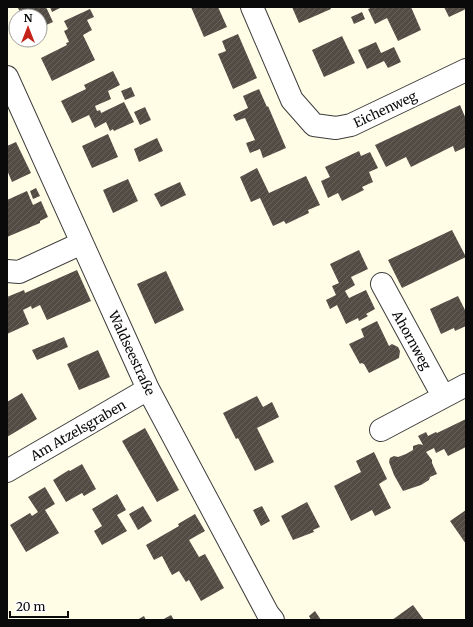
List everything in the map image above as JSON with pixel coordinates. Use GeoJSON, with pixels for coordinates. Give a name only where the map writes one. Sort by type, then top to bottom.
{"type":"FeatureCollection","features":[{"type":"Feature","properties":{"kind":"street","name":"Eichenweg"},"geometry":{"type":"LineString","coordinates":[[252,7],[292,100],[314,125],[336,128],[351,125],[466,70]]}},
{"type":"Feature","properties":{"kind":"street","name":"Waldseestraße"},"geometry":{"type":"LineString","coordinates":[[7,77],[15,113],[82,243],[148,389],[266,618]]}},
{"type":"Feature","properties":{"kind":"street"},"geometry":{"type":"LineString","coordinates":[[7,271],[20,272],[82,243]]}},
{"type":"Feature","properties":{"kind":"street","name":"Ahornweg"},"geometry":{"type":"LineString","coordinates":[[382,284],[443,396]]}},
{"type":"Feature","properties":{"kind":"street"},"geometry":{"type":"LineString","coordinates":[[381,430],[466,385]]}},
{"type":"Feature","properties":{"kind":"street","name":"Am Atzelsgraben"},"geometry":{"type":"LineString","coordinates":[[7,471],[148,389]]}},
{"type":"Feature","properties":{"kind":"building"},"geometry":{"type":"Polygon","coordinates":[[[46,7],[46,8],[18,8],[46,7]]]}},
{"type":"Feature","properties":{"kind":"building"},"geometry":{"type":"Polygon","coordinates":[[[50,7],[62,7],[52,12],[50,7]]]}},
{"type":"Feature","properties":{"kind":"building"},"geometry":{"type":"Polygon","coordinates":[[[191,7],[218,7],[227,27],[204,37],[191,7]]]}},
{"type":"Feature","properties":{"kind":"building"},"geometry":{"type":"Polygon","coordinates":[[[292,7],[330,7],[331,9],[299,23],[292,7]]]}},
{"type":"Feature","properties":{"kind":"building"},"geometry":{"type":"Polygon","coordinates":[[[373,7],[411,7],[421,30],[398,41],[387,18],[375,24],[368,9],[373,7]]]}},
{"type":"Feature","properties":{"kind":"building"},"geometry":{"type":"Polygon","coordinates":[[[444,7],[466,7],[466,9],[449,17],[444,7]]]}},
{"type":"Feature","properties":{"kind":"building"},"geometry":{"type":"Polygon","coordinates":[[[90,9],[94,17],[87,20],[92,30],[83,35],[95,60],[52,81],[41,58],[67,45],[66,43],[69,42],[64,31],[68,29],[64,21],[90,9]]]}},
{"type":"Feature","properties":{"kind":"building"},"geometry":{"type":"Polygon","coordinates":[[[48,11],[53,22],[48,24],[48,11]]]}},
{"type":"Feature","properties":{"kind":"building"},"geometry":{"type":"Polygon","coordinates":[[[362,12],[365,19],[354,24],[351,17],[362,12]]]}},
{"type":"Feature","properties":{"kind":"building"},"geometry":{"type":"Polygon","coordinates":[[[238,34],[257,78],[233,89],[218,54],[226,51],[222,41],[238,34]]]}},
{"type":"Feature","properties":{"kind":"building"},"geometry":{"type":"Polygon","coordinates":[[[342,36],[355,63],[324,77],[312,50],[342,36]]]}},
{"type":"Feature","properties":{"kind":"building"},"geometry":{"type":"Polygon","coordinates":[[[376,42],[381,53],[394,47],[401,62],[388,68],[384,61],[367,69],[358,50],[376,42]]]}},
{"type":"Feature","properties":{"kind":"building"},"geometry":{"type":"Polygon","coordinates":[[[113,71],[120,85],[108,91],[111,99],[95,106],[97,111],[100,110],[101,113],[124,102],[134,122],[114,131],[113,129],[110,131],[106,122],[95,128],[89,115],[72,123],[61,101],[86,89],[84,85],[113,71]]]}},
{"type":"Feature","properties":{"kind":"building"},"geometry":{"type":"Polygon","coordinates":[[[131,87],[135,96],[125,100],[121,91],[131,87]]]}},
{"type":"Feature","properties":{"kind":"building"},"geometry":{"type":"Polygon","coordinates":[[[259,89],[286,148],[263,158],[260,149],[250,153],[246,143],[255,140],[245,118],[236,121],[233,115],[248,108],[243,96],[259,89]]]}},
{"type":"Feature","properties":{"kind":"building"},"geometry":{"type":"Polygon","coordinates":[[[460,105],[466,119],[466,147],[455,152],[453,146],[411,167],[406,157],[386,167],[375,145],[460,105]]]}},
{"type":"Feature","properties":{"kind":"building"},"geometry":{"type":"Polygon","coordinates":[[[145,107],[151,120],[140,125],[134,112],[145,107]]]}},
{"type":"Feature","properties":{"kind":"building"},"geometry":{"type":"Polygon","coordinates":[[[108,134],[118,157],[92,168],[82,146],[108,134]]]}},
{"type":"Feature","properties":{"kind":"building"},"geometry":{"type":"Polygon","coordinates":[[[157,138],[163,151],[139,162],[134,149],[157,138]]]}},
{"type":"Feature","properties":{"kind":"building"},"geometry":{"type":"Polygon","coordinates":[[[16,142],[31,173],[12,182],[7,170],[7,146],[16,142]]]}},
{"type":"Feature","properties":{"kind":"building"},"geometry":{"type":"Polygon","coordinates":[[[359,151],[361,156],[370,152],[378,168],[369,172],[373,182],[362,187],[364,190],[342,201],[338,193],[328,198],[321,181],[330,177],[325,167],[359,151]]]}},
{"type":"Feature","properties":{"kind":"building"},"geometry":{"type":"Polygon","coordinates":[[[257,168],[269,193],[306,176],[320,205],[308,210],[309,213],[286,224],[284,221],[273,226],[260,198],[251,202],[240,177],[257,168]]]}},
{"type":"Feature","properties":{"kind":"building"},"geometry":{"type":"Polygon","coordinates":[[[128,179],[138,201],[113,213],[103,190],[128,179]]]}},
{"type":"Feature","properties":{"kind":"building"},"geometry":{"type":"Polygon","coordinates":[[[180,182],[186,195],[161,207],[154,194],[180,182]]]}},
{"type":"Feature","properties":{"kind":"building"},"geometry":{"type":"Polygon","coordinates":[[[36,188],[40,196],[33,199],[30,191],[36,188]]]}},
{"type":"Feature","properties":{"kind":"building"},"geometry":{"type":"Polygon","coordinates":[[[27,191],[33,205],[41,201],[48,217],[40,221],[40,223],[7,237],[7,200],[27,191]]]}},
{"type":"Feature","properties":{"kind":"building"},"geometry":{"type":"Polygon","coordinates":[[[452,230],[466,257],[402,288],[388,260],[452,230]]]}},
{"type":"Feature","properties":{"kind":"building"},"geometry":{"type":"Polygon","coordinates":[[[359,250],[368,269],[351,277],[355,285],[345,291],[349,298],[366,290],[375,309],[366,314],[368,316],[359,321],[358,318],[346,324],[337,305],[330,309],[326,300],[336,295],[332,286],[339,283],[330,264],[359,250]]]}},
{"type":"Feature","properties":{"kind":"building"},"geometry":{"type":"Polygon","coordinates":[[[77,270],[91,301],[47,320],[40,305],[32,309],[31,306],[23,310],[29,324],[7,334],[7,297],[24,290],[25,293],[77,270]]]}},
{"type":"Feature","properties":{"kind":"building"},"geometry":{"type":"Polygon","coordinates":[[[166,271],[184,310],[155,324],[137,284],[166,271]]]}},
{"type":"Feature","properties":{"kind":"building"},"geometry":{"type":"Polygon","coordinates":[[[458,296],[466,312],[466,326],[455,331],[454,328],[441,334],[430,309],[458,296]]]}},
{"type":"Feature","properties":{"kind":"building"},"geometry":{"type":"Polygon","coordinates":[[[377,321],[389,346],[392,344],[398,347],[400,351],[399,358],[369,373],[364,364],[360,364],[349,344],[364,337],[361,329],[377,321]]]}},
{"type":"Feature","properties":{"kind":"building"},"geometry":{"type":"Polygon","coordinates":[[[64,337],[68,347],[37,360],[32,350],[64,337]]]}},
{"type":"Feature","properties":{"kind":"building"},"geometry":{"type":"Polygon","coordinates":[[[98,350],[110,377],[79,390],[67,364],[98,350]]]}},
{"type":"Feature","properties":{"kind":"building"},"geometry":{"type":"Polygon","coordinates":[[[22,393],[37,419],[7,437],[7,402],[22,393]]]}},
{"type":"Feature","properties":{"kind":"building"},"geometry":{"type":"Polygon","coordinates":[[[257,396],[263,407],[272,402],[279,417],[257,428],[274,462],[255,471],[223,413],[257,396]]]}},
{"type":"Feature","properties":{"kind":"building"},"geometry":{"type":"Polygon","coordinates":[[[466,419],[466,447],[448,456],[444,449],[436,453],[434,448],[426,452],[432,460],[437,474],[430,477],[429,480],[421,485],[403,491],[394,475],[389,462],[390,458],[406,454],[413,450],[413,446],[419,444],[423,445],[418,436],[426,432],[428,436],[436,432],[437,433],[466,419]]]}},
{"type":"Feature","properties":{"kind":"building"},"geometry":{"type":"Polygon","coordinates":[[[145,428],[179,490],[157,502],[122,441],[145,428]]]}},
{"type":"Feature","properties":{"kind":"building"},"geometry":{"type":"Polygon","coordinates":[[[374,452],[387,479],[379,484],[391,508],[375,516],[372,510],[351,521],[334,486],[361,472],[356,461],[374,452]]]}},
{"type":"Feature","properties":{"kind":"building"},"geometry":{"type":"Polygon","coordinates":[[[82,464],[96,489],[84,496],[82,493],[66,502],[53,480],[82,464]]]}},
{"type":"Feature","properties":{"kind":"building"},"geometry":{"type":"Polygon","coordinates":[[[45,487],[55,504],[45,510],[59,533],[26,552],[10,525],[30,513],[32,516],[38,512],[28,497],[45,487]]]}},
{"type":"Feature","properties":{"kind":"building"},"geometry":{"type":"Polygon","coordinates":[[[117,494],[126,510],[117,515],[127,531],[102,545],[94,531],[102,526],[92,509],[117,494]]]}},
{"type":"Feature","properties":{"kind":"building"},"geometry":{"type":"Polygon","coordinates":[[[307,502],[320,527],[313,530],[314,532],[293,540],[281,516],[307,502]]]}},
{"type":"Feature","properties":{"kind":"building"},"geometry":{"type":"Polygon","coordinates":[[[143,506],[152,521],[138,530],[129,514],[143,506]]]}},
{"type":"Feature","properties":{"kind":"building"},"geometry":{"type":"Polygon","coordinates":[[[262,506],[270,521],[261,526],[253,510],[262,506]]]}},
{"type":"Feature","properties":{"kind":"building"},"geometry":{"type":"Polygon","coordinates":[[[466,510],[466,544],[450,521],[466,510]]]}},
{"type":"Feature","properties":{"kind":"building"},"geometry":{"type":"Polygon","coordinates":[[[195,514],[205,531],[189,540],[199,557],[205,554],[224,588],[201,601],[189,580],[186,582],[179,571],[172,575],[162,556],[154,560],[146,545],[179,526],[178,524],[195,514]]]}},
{"type":"Feature","properties":{"kind":"building"},"geometry":{"type":"Polygon","coordinates":[[[413,605],[424,620],[392,620],[413,605]]]}},
{"type":"Feature","properties":{"kind":"building"},"geometry":{"type":"Polygon","coordinates":[[[315,611],[321,620],[311,620],[309,616],[315,611]]]}},
{"type":"Feature","properties":{"kind":"building"},"geometry":{"type":"Polygon","coordinates":[[[171,615],[174,620],[162,620],[171,615]]]}},
{"type":"Feature","properties":{"kind":"building"},"geometry":{"type":"Polygon","coordinates":[[[144,616],[146,620],[137,620],[144,616]]]}}]}
